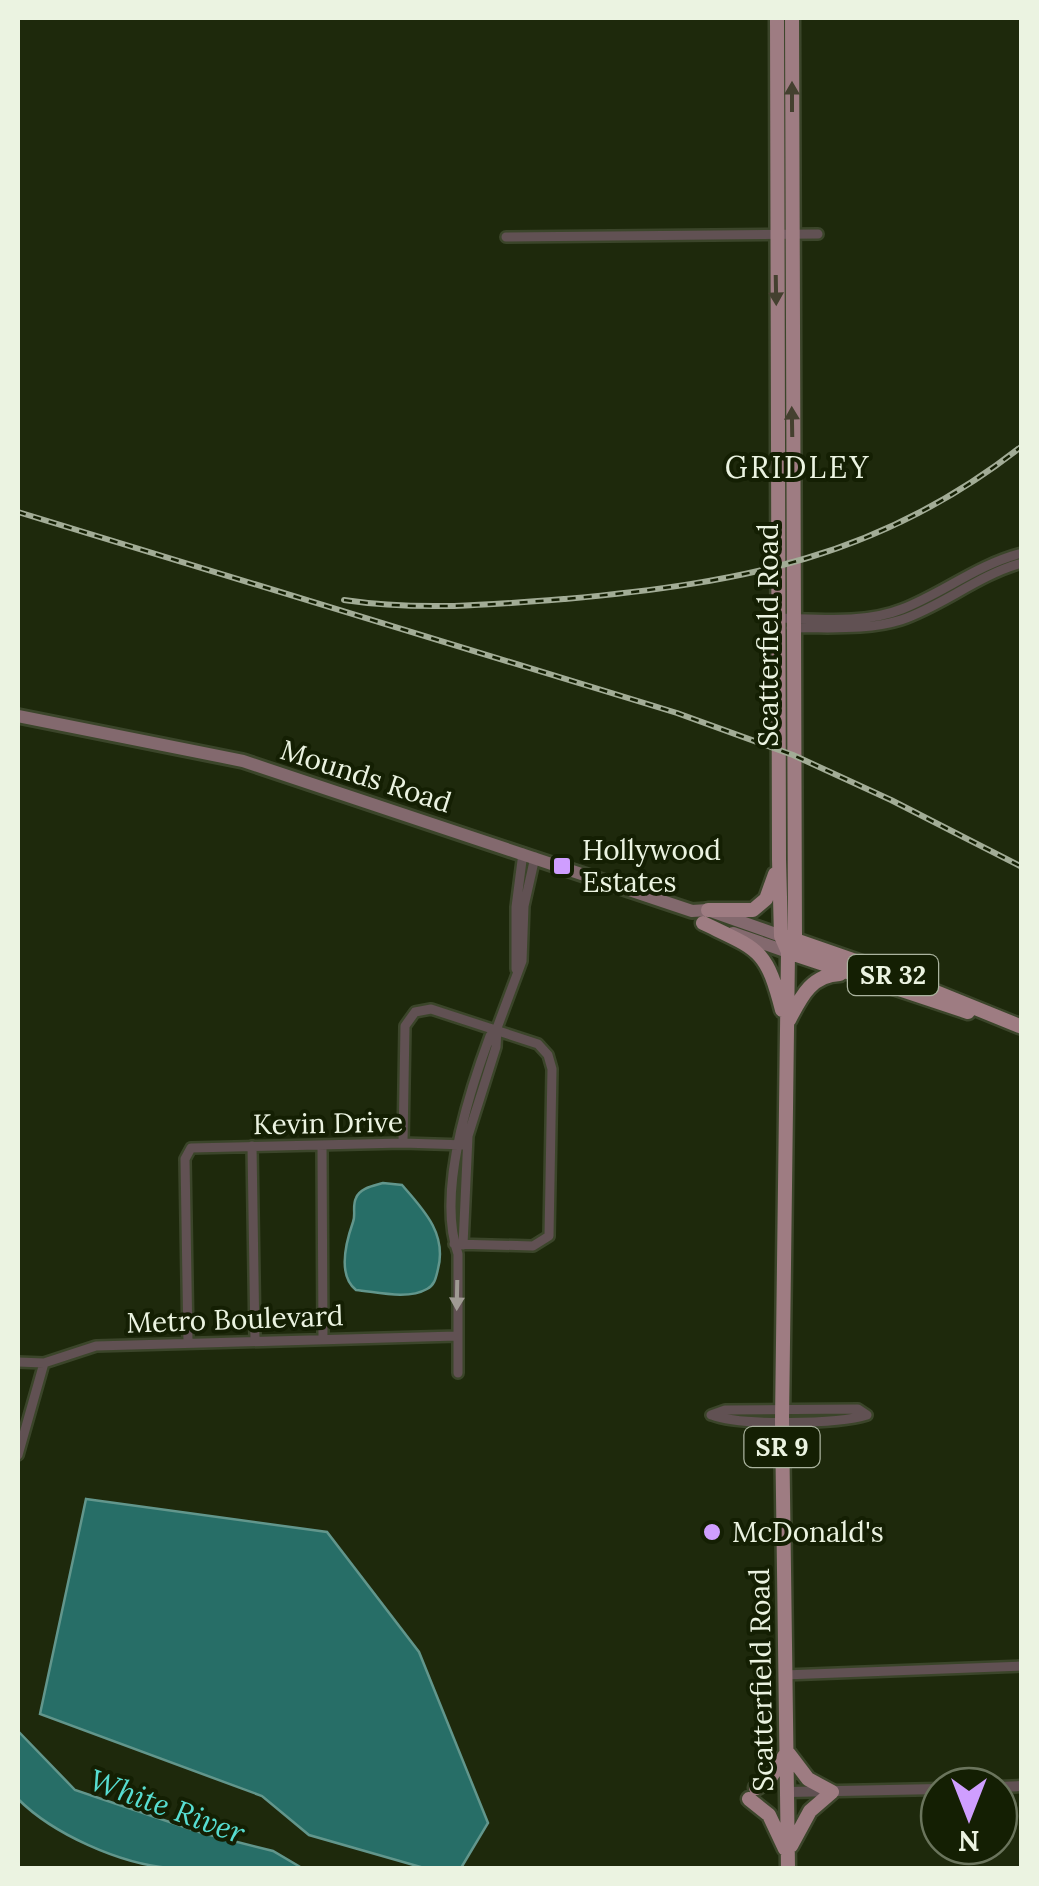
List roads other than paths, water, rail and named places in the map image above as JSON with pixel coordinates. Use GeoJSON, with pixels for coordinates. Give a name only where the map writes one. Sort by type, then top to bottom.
{"type":"FeatureCollection","features":[{"type":"Feature","properties":{"kind":"main road","name":"Scatterfield Road"},"geometry":{"type":"LineString","coordinates":[[778,18],[793,889],[786,1025],[782,1415],[788,1862]]}},
{"type":"Feature","properties":{"kind":"main road","name":"Scatterfield Road"},"geometry":{"type":"LineString","coordinates":[[784,234],[792,18]]}},
{"type":"Feature","properties":{"kind":"main road","name":"Scatterfield Road"},"geometry":{"type":"LineString","coordinates":[[786,623],[778,858],[788,942]]}},
{"type":"Feature","properties":{"kind":"main road","name":"Mounds Road"},"geometry":{"type":"LineString","coordinates":[[18,716],[243,762],[788,942],[1022,1028]]}},
{"type":"Feature","properties":{"kind":"main road"},"geometry":{"type":"LineString","coordinates":[[701,915],[758,907],[769,894],[778,858]]}},
{"type":"Feature","properties":{"kind":"main road"},"geometry":{"type":"LineString","coordinates":[[793,889],[802,921],[810,933],[850,967]]}},
{"type":"Feature","properties":{"kind":"main road"},"geometry":{"type":"LineString","coordinates":[[701,915],[762,954],[772,970],[786,1025]]}},
{"type":"Feature","properties":{"kind":"main road","name":"SR 32"},"geometry":{"type":"LineString","coordinates":[[786,1025],[813,983],[850,967]]}},
{"type":"Feature","properties":{"kind":"main road"},"geometry":{"type":"LineString","coordinates":[[786,1750],[808,1779],[832,1792],[810,1811],[788,1862],[770,1814],[752,1793],[776,1771],[786,1750]]}},
{"type":"Feature","properties":{"kind":"street"},"geometry":{"type":"LineString","coordinates":[[506,237],[818,234]]}},
{"type":"Feature","properties":{"kind":"street"},"geometry":{"type":"LineString","coordinates":[[786,623],[881,615],[902,609],[984,566],[1022,552]]}},
{"type":"Feature","properties":{"kind":"street"},"geometry":{"type":"LineString","coordinates":[[786,623],[863,627],[904,619],[988,574],[1022,563]]}},
{"type":"Feature","properties":{"kind":"street"},"geometry":{"type":"LineString","coordinates":[[458,1373],[458,1247],[467,1101],[522,961],[529,855]]}},
{"type":"Feature","properties":{"kind":"street"},"geometry":{"type":"LineString","coordinates":[[403,1143],[405,1026],[422,1009],[497,1028],[538,1044],[551,1062],[550,1232],[546,1240],[533,1246],[458,1247]]}},
{"type":"Feature","properties":{"kind":"street"},"geometry":{"type":"LineString","coordinates":[[322,1145],[323,1339]]}},
{"type":"Feature","properties":{"kind":"street","name":"Kevin Drive"},"geometry":{"type":"LineString","coordinates":[[188,1343],[186,1158],[191,1148],[462,1145]]}},
{"type":"Feature","properties":{"kind":"street"},"geometry":{"type":"LineString","coordinates":[[252,1146],[255,1341]]}},
{"type":"Feature","properties":{"kind":"street","name":"Metro Boulevard"},"geometry":{"type":"LineString","coordinates":[[18,1362],[44,1363],[96,1346],[457,1336]]}},
{"type":"Feature","properties":{"kind":"street"},"geometry":{"type":"LineString","coordinates":[[18,1455],[44,1363]]}},
{"type":"Feature","properties":{"kind":"street"},"geometry":{"type":"LineString","coordinates":[[782,1415],[725,1410],[711,1415],[724,1420],[782,1415],[858,1408],[867,1415],[853,1419],[782,1415]]}},
{"type":"Feature","properties":{"kind":"street"},"geometry":{"type":"LineString","coordinates":[[784,1675],[1022,1666]]}},
{"type":"Feature","properties":{"kind":"street"},"geometry":{"type":"LineString","coordinates":[[788,1792],[919,1790]]}},
{"type":"Feature","properties":{"kind":"water"},"geometry":{"type":"Polygon","coordinates":[[[383,1183],[402,1185],[436,1234],[440,1256],[436,1278],[430,1287],[419,1292],[356,1290],[347,1276],[346,1248],[356,1198],[364,1190],[383,1183]]]}},
{"type":"Feature","properties":{"kind":"water"},"geometry":{"type":"Polygon","coordinates":[[[86,1499],[327,1532],[419,1652],[488,1823],[461,1868],[424,1868],[309,1835],[262,1796],[40,1714],[86,1499]]]}},
{"type":"Feature","properties":{"kind":"water"},"geometry":{"type":"Polygon","coordinates":[[[18,1731],[75,1790],[202,1833],[273,1851],[302,1868],[170,1868],[130,1860],[88,1845],[49,1824],[18,1799],[18,1731]]]}},
{"type":"Feature","properties":{"kind":"railway"},"geometry":{"type":"LineString","coordinates":[[344,600],[427,606],[510,603],[629,592],[749,573],[861,539],[915,515],[969,484],[1022,446]]}},
{"type":"Feature","properties":{"kind":"railway"},"geometry":{"type":"LineString","coordinates":[[18,512],[677,713],[793,755],[1022,867]]}},
{"type":"Feature","properties":{"kind":"place","name":"Hollywood Estates"},"geometry":{"type":"Point","coordinates":[562,866]}},
{"type":"Feature","properties":{"kind":"place","name":"McDonald's"},"geometry":{"type":"Point","coordinates":[712,1532]}},
{"type":"Feature","properties":{"kind":"district","name":"GRIDLEY"},"geometry":{"type":"Point","coordinates":[798,468]}},
{"type":"Feature","properties":{"kind":"water label","name":"White River"},"geometry":{"type":"Point","coordinates":[167,1807]}}]}
